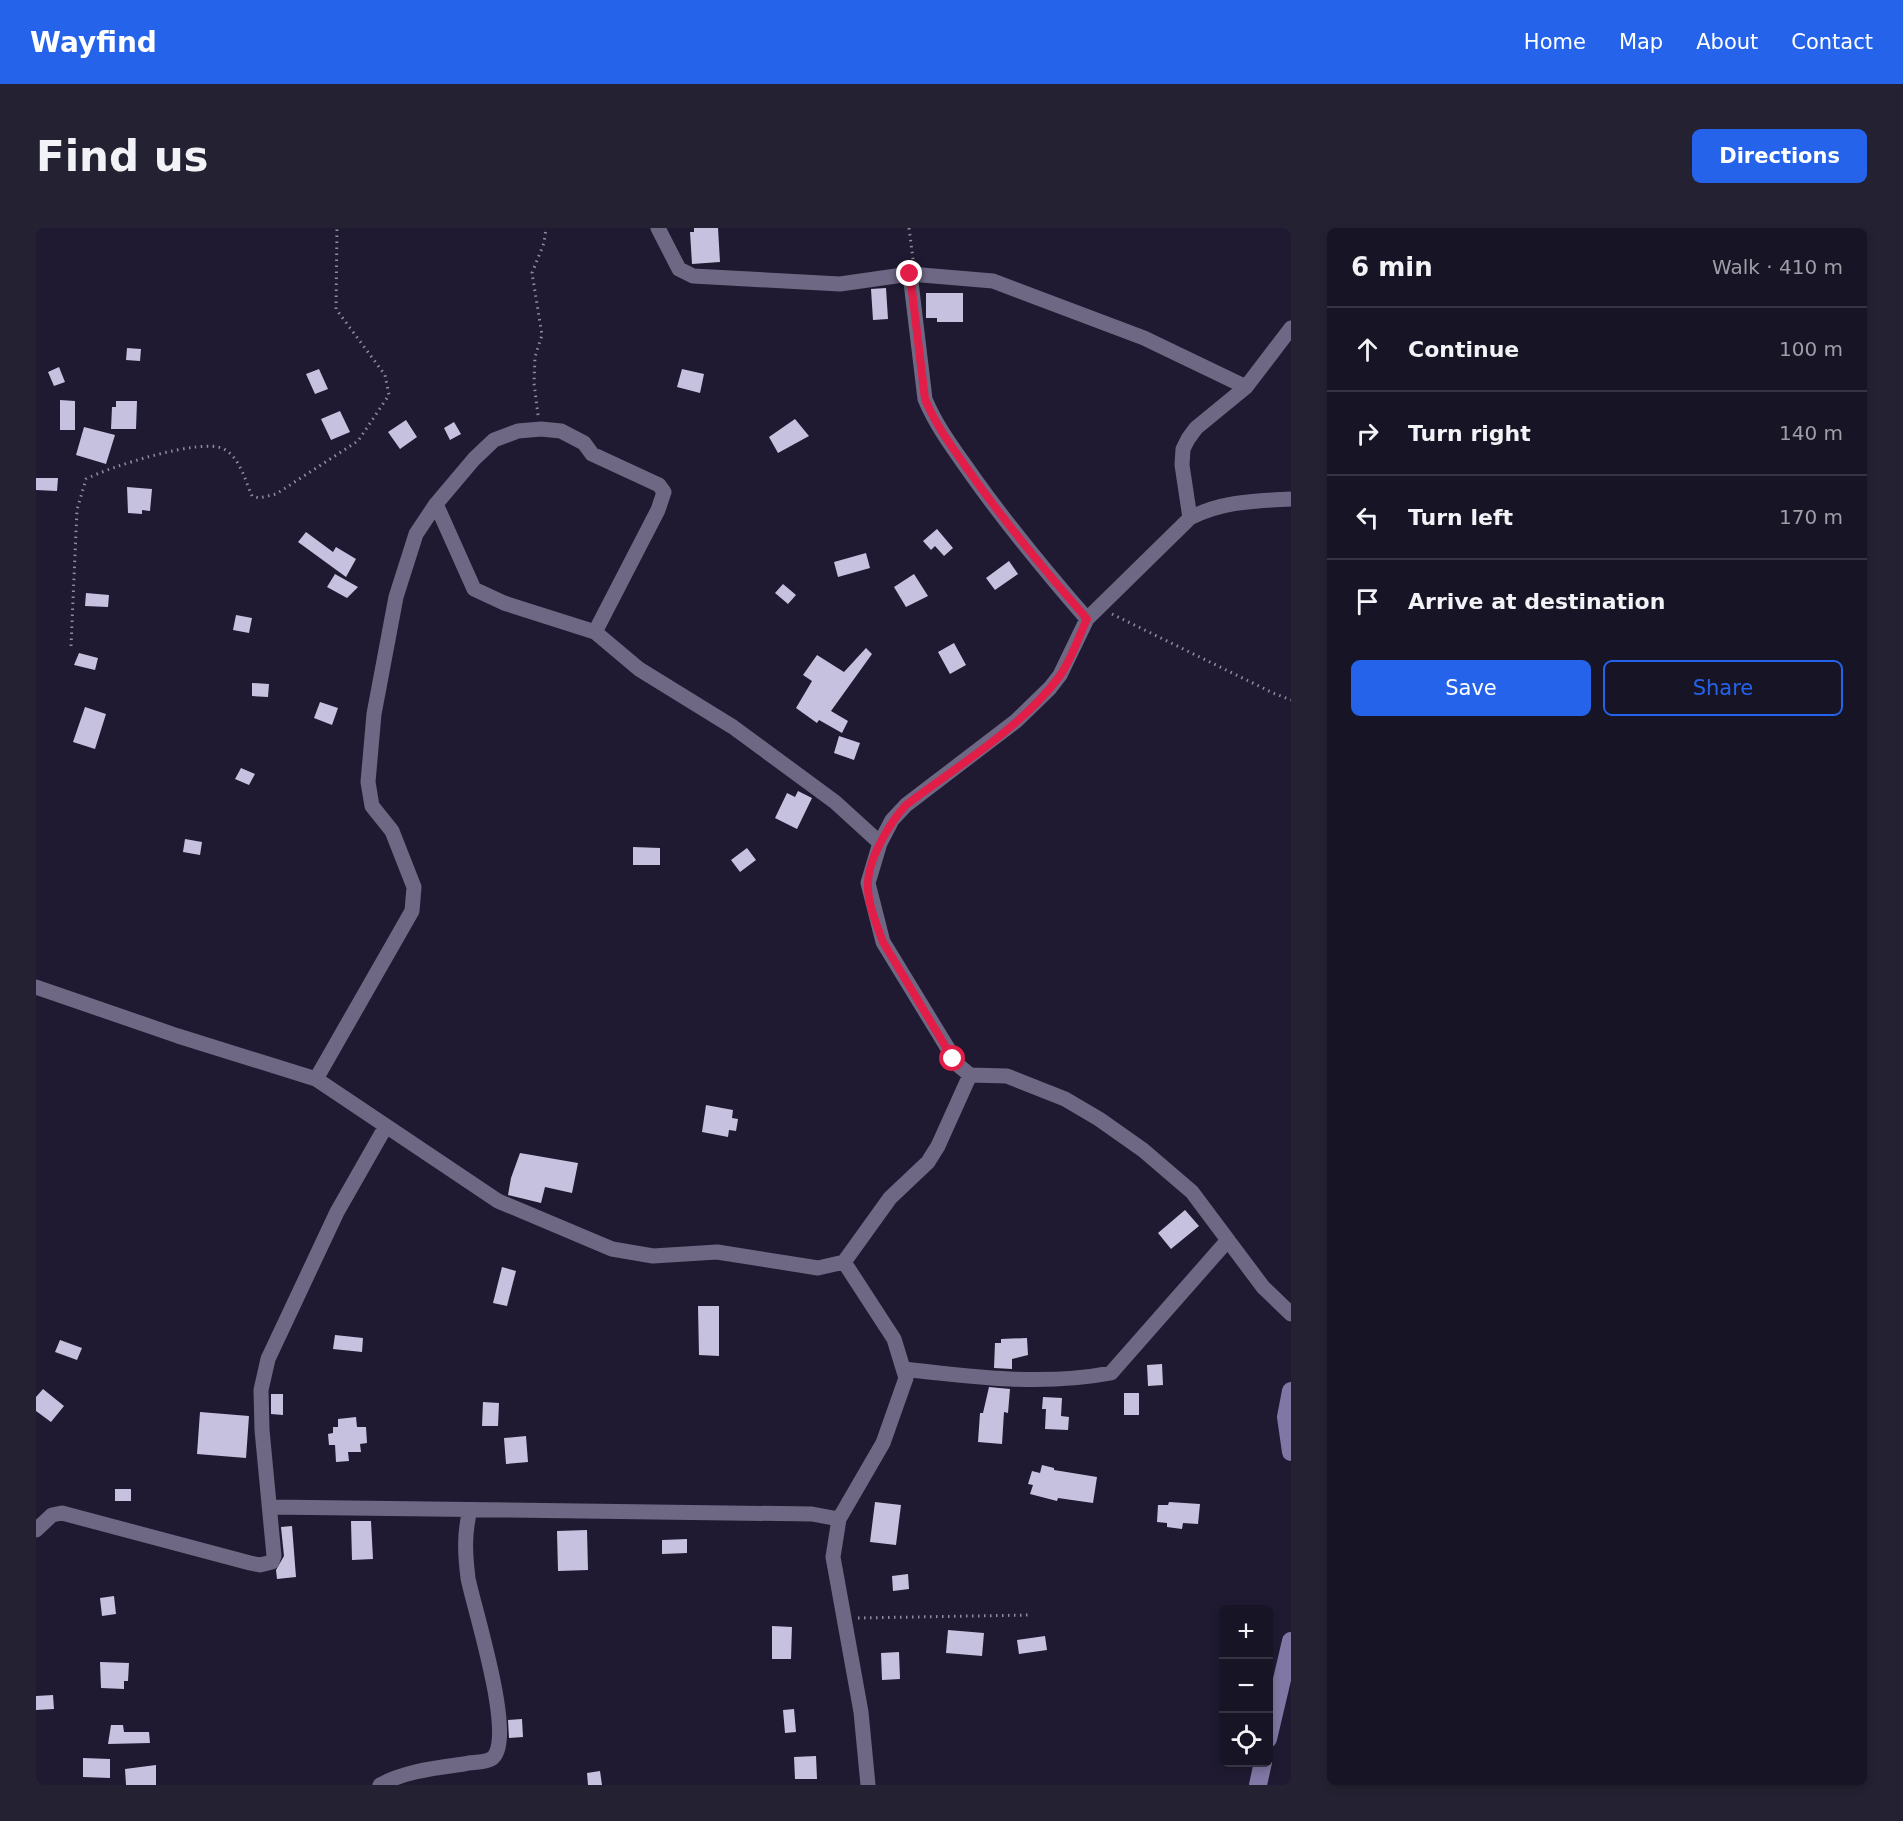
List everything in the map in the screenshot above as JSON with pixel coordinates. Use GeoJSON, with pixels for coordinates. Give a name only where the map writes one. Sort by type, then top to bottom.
{"type":"FeatureCollection","features":[{"type":"Feature","properties":{"kind":"main road"},"geometry":{"type":"LineString","coordinates":[[1291,1391],[1286,1417],[1291,1452]]}},
{"type":"Feature","properties":{"kind":"main road"},"geometry":{"type":"LineString","coordinates":[[1273,1721],[1291,1641]]}},
{"type":"Feature","properties":{"kind":"main road"},"geometry":{"type":"LineString","coordinates":[[1258,1785],[1262,1767]]}},
{"type":"Feature","properties":{"kind":"street"},"geometry":{"type":"LineString","coordinates":[[658,228],[679,269],[693,276],[840,284],[912,274],[1009,285],[1144,338],[1246,387]]}},
{"type":"Feature","properties":{"kind":"street"},"geometry":{"type":"LineString","coordinates":[[912,274],[925,399],[929,409],[947,440],[1014,535],[1087,619]]}},
{"type":"Feature","properties":{"kind":"street"},"geometry":{"type":"LineString","coordinates":[[1190,518],[1182,465],[1183,449],[1196,428],[1246,387],[1291,328]]}},
{"type":"Feature","properties":{"kind":"street"},"geometry":{"type":"LineString","coordinates":[[316,1080],[412,911],[414,887],[392,831],[372,806],[368,782],[374,714],[396,597],[416,534],[436,504],[494,440],[518,431],[541,429],[568,435],[584,443],[592,454],[659,485],[664,492],[658,510],[595,632]]}},
{"type":"Feature","properties":{"kind":"street"},"geometry":{"type":"LineString","coordinates":[[1291,499],[1240,501],[1204,510],[1190,518],[1087,619],[1060,675],[1050,688],[1016,722],[906,805],[892,819],[880,843],[868,884],[883,942],[953,1059],[970,1075],[1007,1076],[1023,1080],[1065,1099],[1099,1119],[1180,1180],[1263,1287],[1291,1314]]}},
{"type":"Feature","properties":{"kind":"street"},"geometry":{"type":"LineString","coordinates":[[436,504],[474,589],[504,603],[595,632],[639,669],[733,727],[835,802],[880,843]]}},
{"type":"Feature","properties":{"kind":"street"},"geometry":{"type":"LineString","coordinates":[[36,987],[316,1080],[498,1202],[623,1253],[653,1256],[717,1252],[818,1268],[844,1262],[890,1198],[928,1162],[938,1146],[970,1075]]}},
{"type":"Feature","properties":{"kind":"street"},"geometry":{"type":"LineString","coordinates":[[36,1530],[52,1515],[62,1513],[250,1563],[272,1562],[274,1556],[261,1402],[268,1359],[337,1212],[386,1126]]}},
{"type":"Feature","properties":{"kind":"street"},"geometry":{"type":"LineString","coordinates":[[904,1368],[966,1377],[1013,1379],[1111,1372],[1163,1318],[1228,1240]]}},
{"type":"Feature","properties":{"kind":"street"},"geometry":{"type":"LineString","coordinates":[[844,1262],[894,1339],[906,1378],[883,1443],[839,1520],[832,1557],[861,1712],[868,1785]]}},
{"type":"Feature","properties":{"kind":"street"},"geometry":{"type":"LineString","coordinates":[[270,1507],[812,1514],[839,1520]]}},
{"type":"Feature","properties":{"kind":"street"},"geometry":{"type":"LineString","coordinates":[[380,1785],[392,1778],[433,1768],[488,1761],[496,1753],[499,1737],[497,1695],[471,1595],[466,1553],[465,1529],[470,1510]]}},
{"type":"Feature","properties":{"kind":"path"},"geometry":{"type":"LineString","coordinates":[[71,646],[77,510],[86,479],[102,471],[187,447],[212,445],[224,449],[236,459],[252,496],[259,498],[276,494],[358,441],[389,395],[385,375],[336,309],[337,228]]}},
{"type":"Feature","properties":{"kind":"path"},"geometry":{"type":"LineString","coordinates":[[541,429],[534,383],[535,357],[542,335],[532,273],[546,228]]}},
{"type":"Feature","properties":{"kind":"path"},"geometry":{"type":"LineString","coordinates":[[909,228],[912,274]]}},
{"type":"Feature","properties":{"kind":"path"},"geometry":{"type":"LineString","coordinates":[[1099,607],[1291,700]]}},
{"type":"Feature","properties":{"kind":"path"},"geometry":{"type":"LineString","coordinates":[[844,1618],[1030,1615]]}},
{"type":"Feature","properties":{"kind":"building"},"geometry":{"type":"Polygon","coordinates":[[[694,228],[718,228],[720,262],[692,264],[690,232],[694,232],[694,228]]]}},
{"type":"Feature","properties":{"kind":"building"},"geometry":{"type":"Polygon","coordinates":[[[886,288],[888,319],[873,320],[871,289],[886,288]]]}},
{"type":"Feature","properties":{"kind":"building"},"geometry":{"type":"Polygon","coordinates":[[[926,293],[963,293],[963,322],[937,322],[937,318],[926,318],[926,293]]]}},
{"type":"Feature","properties":{"kind":"building"},"geometry":{"type":"Polygon","coordinates":[[[127,348],[141,349],[140,361],[126,360],[127,348]]]}},
{"type":"Feature","properties":{"kind":"building"},"geometry":{"type":"Polygon","coordinates":[[[59,367],[65,382],[54,386],[48,372],[59,367]]]}},
{"type":"Feature","properties":{"kind":"building"},"geometry":{"type":"Polygon","coordinates":[[[319,369],[328,389],[315,394],[306,374],[319,369]]]}},
{"type":"Feature","properties":{"kind":"building"},"geometry":{"type":"Polygon","coordinates":[[[682,369],[704,374],[700,393],[677,387],[682,369]]]}},
{"type":"Feature","properties":{"kind":"building"},"geometry":{"type":"Polygon","coordinates":[[[60,400],[75,401],[75,430],[60,430],[60,400]]]}},
{"type":"Feature","properties":{"kind":"building"},"geometry":{"type":"Polygon","coordinates":[[[116,401],[137,401],[136,429],[111,429],[112,407],[116,407],[116,401]]]}},
{"type":"Feature","properties":{"kind":"building"},"geometry":{"type":"Polygon","coordinates":[[[340,411],[350,432],[331,440],[321,419],[340,411]]]}},
{"type":"Feature","properties":{"kind":"building"},"geometry":{"type":"Polygon","coordinates":[[[795,419],[809,436],[778,453],[769,437],[795,419]]]}},
{"type":"Feature","properties":{"kind":"building"},"geometry":{"type":"Polygon","coordinates":[[[406,420],[417,437],[400,449],[388,432],[406,420]]]}},
{"type":"Feature","properties":{"kind":"building"},"geometry":{"type":"Polygon","coordinates":[[[454,422],[461,434],[450,440],[444,428],[454,422]]]}},
{"type":"Feature","properties":{"kind":"building"},"geometry":{"type":"Polygon","coordinates":[[[84,427],[115,435],[106,464],[76,455],[84,427]]]}},
{"type":"Feature","properties":{"kind":"building"},"geometry":{"type":"Polygon","coordinates":[[[36,478],[58,478],[57,491],[36,490],[36,478]]]}},
{"type":"Feature","properties":{"kind":"building"},"geometry":{"type":"Polygon","coordinates":[[[127,487],[152,489],[150,511],[142,510],[142,514],[128,513],[127,487]]]}},
{"type":"Feature","properties":{"kind":"building"},"geometry":{"type":"Polygon","coordinates":[[[937,529],[953,548],[944,556],[935,546],[931,550],[923,541],[937,529]]]}},
{"type":"Feature","properties":{"kind":"building"},"geometry":{"type":"Polygon","coordinates":[[[306,532],[333,552],[336,547],[356,559],[346,577],[298,542],[306,532]]]}},
{"type":"Feature","properties":{"kind":"building"},"geometry":{"type":"Polygon","coordinates":[[[866,553],[870,568],[838,577],[834,562],[866,553]]]}},
{"type":"Feature","properties":{"kind":"building"},"geometry":{"type":"Polygon","coordinates":[[[1009,561],[1018,574],[995,590],[986,578],[1009,561]]]}},
{"type":"Feature","properties":{"kind":"building"},"geometry":{"type":"Polygon","coordinates":[[[335,574],[358,587],[347,598],[327,587],[335,574]]]}},
{"type":"Feature","properties":{"kind":"building"},"geometry":{"type":"Polygon","coordinates":[[[914,574],[928,596],[906,607],[894,587],[914,574]]]}},
{"type":"Feature","properties":{"kind":"building"},"geometry":{"type":"Polygon","coordinates":[[[783,584],[796,595],[788,604],[775,593],[783,584]]]}},
{"type":"Feature","properties":{"kind":"building"},"geometry":{"type":"Polygon","coordinates":[[[86,593],[109,595],[108,607],[85,606],[86,593]]]}},
{"type":"Feature","properties":{"kind":"building"},"geometry":{"type":"Polygon","coordinates":[[[236,615],[252,618],[249,633],[233,630],[236,615]]]}},
{"type":"Feature","properties":{"kind":"building"},"geometry":{"type":"Polygon","coordinates":[[[954,643],[966,665],[950,674],[938,652],[954,643]]]}},
{"type":"Feature","properties":{"kind":"building"},"geometry":{"type":"Polygon","coordinates":[[[866,648],[872,654],[831,711],[848,721],[842,733],[819,720],[817,723],[796,708],[812,681],[803,675],[817,655],[844,672],[866,648]]]}},
{"type":"Feature","properties":{"kind":"building"},"geometry":{"type":"Polygon","coordinates":[[[79,653],[98,658],[95,670],[74,665],[79,653]]]}},
{"type":"Feature","properties":{"kind":"building"},"geometry":{"type":"Polygon","coordinates":[[[252,683],[269,684],[268,697],[252,696],[252,683]]]}},
{"type":"Feature","properties":{"kind":"building"},"geometry":{"type":"Polygon","coordinates":[[[320,702],[338,708],[332,725],[314,718],[320,702]]]}},
{"type":"Feature","properties":{"kind":"building"},"geometry":{"type":"Polygon","coordinates":[[[85,707],[106,714],[95,749],[73,742],[85,707]]]}},
{"type":"Feature","properties":{"kind":"building"},"geometry":{"type":"Polygon","coordinates":[[[839,736],[860,743],[854,760],[834,753],[839,736]]]}},
{"type":"Feature","properties":{"kind":"building"},"geometry":{"type":"Polygon","coordinates":[[[241,768],[255,774],[249,785],[235,779],[241,768]]]}},
{"type":"Feature","properties":{"kind":"building"},"geometry":{"type":"Polygon","coordinates":[[[798,791],[812,798],[797,829],[775,818],[787,793],[795,797],[798,791]]]}},
{"type":"Feature","properties":{"kind":"building"},"geometry":{"type":"Polygon","coordinates":[[[185,839],[202,842],[200,855],[183,852],[185,839]]]}},
{"type":"Feature","properties":{"kind":"building"},"geometry":{"type":"Polygon","coordinates":[[[633,847],[660,848],[660,865],[633,865],[633,847]]]}},
{"type":"Feature","properties":{"kind":"building"},"geometry":{"type":"Polygon","coordinates":[[[747,848],[756,860],[740,872],[731,860],[747,848]]]}},
{"type":"Feature","properties":{"kind":"building"},"geometry":{"type":"Polygon","coordinates":[[[706,1105],[733,1110],[732,1118],[738,1119],[736,1131],[729,1130],[728,1137],[702,1132],[706,1105]]]}},
{"type":"Feature","properties":{"kind":"building"},"geometry":{"type":"Polygon","coordinates":[[[520,1153],[578,1163],[572,1193],[545,1187],[541,1203],[508,1195],[520,1153]]]}},
{"type":"Feature","properties":{"kind":"building"},"geometry":{"type":"Polygon","coordinates":[[[1185,1210],[1199,1226],[1171,1249],[1158,1233],[1185,1210]]]}},
{"type":"Feature","properties":{"kind":"building"},"geometry":{"type":"Polygon","coordinates":[[[502,1267],[516,1271],[507,1306],[493,1303],[502,1267]]]}},
{"type":"Feature","properties":{"kind":"building"},"geometry":{"type":"Polygon","coordinates":[[[698,1306],[719,1306],[719,1356],[699,1355],[698,1306]]]}},
{"type":"Feature","properties":{"kind":"building"},"geometry":{"type":"Polygon","coordinates":[[[335,1335],[363,1338],[362,1352],[333,1349],[335,1335]]]}},
{"type":"Feature","properties":{"kind":"building"},"geometry":{"type":"Polygon","coordinates":[[[1027,1338],[1028,1355],[1012,1359],[1012,1369],[994,1368],[995,1343],[1001,1343],[1001,1339],[1027,1338]]]}},
{"type":"Feature","properties":{"kind":"building"},"geometry":{"type":"Polygon","coordinates":[[[60,1340],[82,1348],[77,1360],[55,1352],[60,1340]]]}},
{"type":"Feature","properties":{"kind":"building"},"geometry":{"type":"Polygon","coordinates":[[[1162,1364],[1163,1385],[1148,1386],[1147,1365],[1162,1364]]]}},
{"type":"Feature","properties":{"kind":"building"},"geometry":{"type":"Polygon","coordinates":[[[989,1387],[1010,1389],[1008,1413],[1004,1412],[1002,1444],[978,1442],[980,1413],[983,1413],[989,1387]]]}},
{"type":"Feature","properties":{"kind":"building"},"geometry":{"type":"Polygon","coordinates":[[[43,1389],[64,1406],[51,1422],[36,1411],[36,1397],[43,1389]]]}},
{"type":"Feature","properties":{"kind":"building"},"geometry":{"type":"Polygon","coordinates":[[[1124,1393],[1139,1393],[1139,1415],[1124,1415],[1124,1393]]]}},
{"type":"Feature","properties":{"kind":"building"},"geometry":{"type":"Polygon","coordinates":[[[271,1394],[283,1394],[283,1415],[271,1414],[271,1394]]]}},
{"type":"Feature","properties":{"kind":"building"},"geometry":{"type":"Polygon","coordinates":[[[1043,1397],[1062,1398],[1061,1416],[1069,1417],[1068,1430],[1045,1429],[1046,1409],[1042,1409],[1043,1397]]]}},
{"type":"Feature","properties":{"kind":"building"},"geometry":{"type":"Polygon","coordinates":[[[483,1402],[499,1403],[498,1426],[482,1426],[483,1402]]]}},
{"type":"Feature","properties":{"kind":"building"},"geometry":{"type":"Polygon","coordinates":[[[200,1412],[249,1416],[246,1458],[197,1454],[200,1412]]]}},
{"type":"Feature","properties":{"kind":"building"},"geometry":{"type":"Polygon","coordinates":[[[356,1417],[357,1427],[366,1427],[367,1443],[360,1444],[361,1452],[348,1452],[349,1461],[336,1462],[335,1445],[329,1445],[328,1434],[333,1433],[333,1427],[338,1427],[338,1419],[356,1417]]]}},
{"type":"Feature","properties":{"kind":"building"},"geometry":{"type":"Polygon","coordinates":[[[526,1436],[528,1462],[506,1464],[504,1438],[526,1436]]]}},
{"type":"Feature","properties":{"kind":"building"},"geometry":{"type":"Polygon","coordinates":[[[1042,1465],[1054,1468],[1054,1470],[1097,1477],[1093,1503],[1058,1498],[1057,1501],[1030,1494],[1033,1485],[1028,1484],[1032,1471],[1040,1473],[1042,1465]]]}},
{"type":"Feature","properties":{"kind":"building"},"geometry":{"type":"Polygon","coordinates":[[[115,1489],[131,1489],[131,1501],[115,1501],[115,1489]]]}},
{"type":"Feature","properties":{"kind":"building"},"geometry":{"type":"Polygon","coordinates":[[[875,1502],[901,1505],[896,1545],[870,1542],[875,1502]]]}},
{"type":"Feature","properties":{"kind":"building"},"geometry":{"type":"Polygon","coordinates":[[[1169,1502],[1200,1504],[1198,1524],[1183,1523],[1182,1529],[1167,1527],[1167,1523],[1157,1522],[1158,1505],[1168,1505],[1169,1502]]]}},
{"type":"Feature","properties":{"kind":"building"},"geometry":{"type":"Polygon","coordinates":[[[351,1521],[371,1521],[373,1559],[352,1560],[351,1521]]]}},
{"type":"Feature","properties":{"kind":"building"},"geometry":{"type":"Polygon","coordinates":[[[292,1526],[296,1577],[277,1579],[276,1570],[284,1556],[281,1527],[292,1526]]]}},
{"type":"Feature","properties":{"kind":"building"},"geometry":{"type":"Polygon","coordinates":[[[587,1530],[588,1570],[558,1571],[557,1531],[587,1530]]]}},
{"type":"Feature","properties":{"kind":"building"},"geometry":{"type":"Polygon","coordinates":[[[687,1539],[687,1553],[662,1554],[662,1540],[687,1539]]]}},
{"type":"Feature","properties":{"kind":"building"},"geometry":{"type":"Polygon","coordinates":[[[908,1574],[909,1589],[893,1591],[892,1576],[908,1574]]]}},
{"type":"Feature","properties":{"kind":"building"},"geometry":{"type":"Polygon","coordinates":[[[114,1596],[116,1614],[102,1616],[100,1598],[114,1596]]]}},
{"type":"Feature","properties":{"kind":"building"},"geometry":{"type":"Polygon","coordinates":[[[772,1626],[792,1627],[791,1659],[772,1659],[772,1626]]]}},
{"type":"Feature","properties":{"kind":"building"},"geometry":{"type":"Polygon","coordinates":[[[948,1630],[984,1633],[982,1656],[946,1653],[948,1630]]]}},
{"type":"Feature","properties":{"kind":"building"},"geometry":{"type":"Polygon","coordinates":[[[1045,1636],[1047,1650],[1019,1654],[1017,1640],[1045,1636]]]}},
{"type":"Feature","properties":{"kind":"building"},"geometry":{"type":"Polygon","coordinates":[[[899,1652],[900,1679],[882,1680],[881,1653],[899,1652]]]}},
{"type":"Feature","properties":{"kind":"building"},"geometry":{"type":"Polygon","coordinates":[[[100,1662],[129,1663],[128,1681],[124,1681],[124,1689],[101,1688],[100,1662]]]}},
{"type":"Feature","properties":{"kind":"building"},"geometry":{"type":"Polygon","coordinates":[[[53,1695],[54,1709],[36,1710],[36,1696],[53,1695]]]}},
{"type":"Feature","properties":{"kind":"building"},"geometry":{"type":"Polygon","coordinates":[[[794,1709],[796,1732],[785,1733],[783,1710],[794,1709]]]}},
{"type":"Feature","properties":{"kind":"building"},"geometry":{"type":"Polygon","coordinates":[[[522,1719],[523,1737],[509,1738],[508,1720],[522,1719]]]}},
{"type":"Feature","properties":{"kind":"building"},"geometry":{"type":"Polygon","coordinates":[[[111,1725],[123,1725],[124,1732],[149,1732],[150,1743],[108,1744],[111,1725]]]}},
{"type":"Feature","properties":{"kind":"building"},"geometry":{"type":"Polygon","coordinates":[[[816,1756],[817,1779],[795,1779],[794,1757],[816,1756]]]}},
{"type":"Feature","properties":{"kind":"building"},"geometry":{"type":"Polygon","coordinates":[[[83,1758],[110,1759],[110,1778],[83,1777],[83,1758]]]}},
{"type":"Feature","properties":{"kind":"building"},"geometry":{"type":"Polygon","coordinates":[[[156,1765],[156,1785],[126,1785],[125,1769],[156,1765]]]}},
{"type":"Feature","properties":{"kind":"building"},"geometry":{"type":"Polygon","coordinates":[[[600,1771],[602,1785],[588,1785],[587,1773],[600,1771]]]}},
{"type":"Feature","properties":{"kind":"route"},"geometry":{"type":"LineString","coordinates":[[910,274],[925,399],[929,409],[947,440],[1014,535],[1087,619],[1060,675],[1050,688],[1016,722],[906,805],[892,819],[880,843],[868,884],[877,926],[883,942],[953,1059]]}}]}
